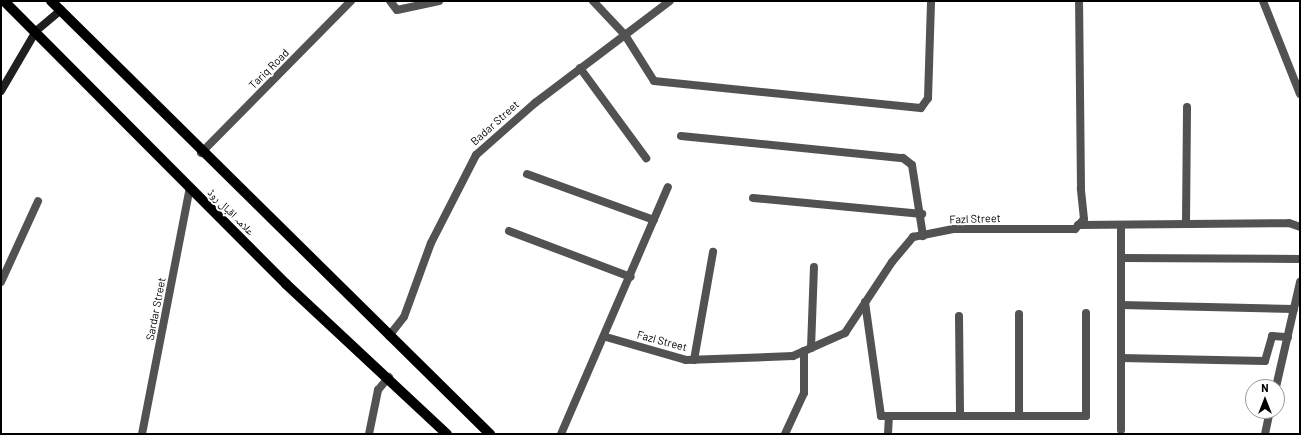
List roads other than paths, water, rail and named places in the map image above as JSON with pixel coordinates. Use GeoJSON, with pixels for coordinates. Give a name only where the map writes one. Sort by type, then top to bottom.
{"type":"FeatureCollection","features":[{"type":"Feature","properties":{"kind":"main road","name":"علامہ اقبال روڈ"},"geometry":{"type":"LineString","coordinates":[[4,1],[36,31],[286,284],[389,377],[447,434]]}},
{"type":"Feature","properties":{"kind":"main road","name":"علامہ اقبال روڈ"},"geometry":{"type":"LineString","coordinates":[[51,1],[201,153],[490,434]]}},
{"type":"Feature","properties":{"kind":"street","name":"Tariq Road"},"geometry":{"type":"LineString","coordinates":[[201,153],[351,1]]}},
{"type":"Feature","properties":{"kind":"street"},"geometry":{"type":"LineString","coordinates":[[390,1],[397,10],[439,1]]}},
{"type":"Feature","properties":{"kind":"street"},"geometry":{"type":"LineString","coordinates":[[593,1],[625,35],[652,78],[659,82],[921,108],[928,98],[931,1]]}},
{"type":"Feature","properties":{"kind":"street","name":"Badar Street"},"geometry":{"type":"LineString","coordinates":[[389,336],[404,317],[432,242],[476,155],[535,103],[670,1]]}},
{"type":"Feature","properties":{"kind":"street"},"geometry":{"type":"LineString","coordinates":[[1078,225],[1084,219],[1081,188],[1079,1]]}},
{"type":"Feature","properties":{"kind":"street"},"geometry":{"type":"LineString","coordinates":[[1263,1],[1300,94]]}},
{"type":"Feature","properties":{"kind":"street"},"geometry":{"type":"LineString","coordinates":[[1,91],[36,31],[61,10]]}},
{"type":"Feature","properties":{"kind":"street"},"geometry":{"type":"LineString","coordinates":[[580,68],[646,158]]}},
{"type":"Feature","properties":{"kind":"street"},"geometry":{"type":"LineString","coordinates":[[1186,224],[1187,107]]}},
{"type":"Feature","properties":{"kind":"street"},"geometry":{"type":"LineString","coordinates":[[681,136],[903,158],[912,165],[922,214],[923,236]]}},
{"type":"Feature","properties":{"kind":"street"},"geometry":{"type":"LineString","coordinates":[[527,174],[654,220]]}},
{"type":"Feature","properties":{"kind":"street"},"geometry":{"type":"LineString","coordinates":[[561,434],[606,336],[668,187]]}},
{"type":"Feature","properties":{"kind":"street","name":"Sardar Street"},"geometry":{"type":"LineString","coordinates":[[142,434],[190,188]]}},
{"type":"Feature","properties":{"kind":"street"},"geometry":{"type":"LineString","coordinates":[[753,198],[922,214]]}},
{"type":"Feature","properties":{"kind":"street"},"geometry":{"type":"LineString","coordinates":[[1,282],[38,201]]}},
{"type":"Feature","properties":{"kind":"street"},"geometry":{"type":"LineString","coordinates":[[1078,225],[1289,223],[1300,227]]}},
{"type":"Feature","properties":{"kind":"street","name":"Fazl Street"},"geometry":{"type":"LineString","coordinates":[[606,336],[694,360],[793,356],[845,333],[865,302],[913,237],[952,229],[1075,229],[1078,225]]}},
{"type":"Feature","properties":{"kind":"street"},"geometry":{"type":"LineString","coordinates":[[1121,225],[1121,430]]}},
{"type":"Feature","properties":{"kind":"street"},"geometry":{"type":"LineString","coordinates":[[509,231],[631,277]]}},
{"type":"Feature","properties":{"kind":"street"},"geometry":{"type":"LineString","coordinates":[[694,360],[713,252]]}},
{"type":"Feature","properties":{"kind":"street"},"geometry":{"type":"LineString","coordinates":[[1121,258],[1300,259]]}},
{"type":"Feature","properties":{"kind":"street"},"geometry":{"type":"LineString","coordinates":[[785,434],[804,393],[814,266]]}},
{"type":"Feature","properties":{"kind":"street"},"geometry":{"type":"LineString","coordinates":[[1278,379],[1300,282]]}},
{"type":"Feature","properties":{"kind":"street"},"geometry":{"type":"LineString","coordinates":[[865,302],[881,416],[1086,416],[1086,314]]}},
{"type":"Feature","properties":{"kind":"street"},"geometry":{"type":"LineString","coordinates":[[1121,304],[1294,309]]}},
{"type":"Feature","properties":{"kind":"street"},"geometry":{"type":"LineString","coordinates":[[1019,314],[1019,416]]}},
{"type":"Feature","properties":{"kind":"street"},"geometry":{"type":"LineString","coordinates":[[959,316],[960,416]]}},
{"type":"Feature","properties":{"kind":"street"},"geometry":{"type":"LineString","coordinates":[[1121,358],[1265,361],[1272,336],[1288,336]]}},
{"type":"Feature","properties":{"kind":"street"},"geometry":{"type":"LineString","coordinates":[[369,434],[378,390],[389,377]]}},
{"type":"Feature","properties":{"kind":"street"},"geometry":{"type":"LineString","coordinates":[[888,434],[889,416]]}},
{"type":"Feature","properties":{"kind":"street"},"geometry":{"type":"LineString","coordinates":[[1265,434],[1268,419]]}}]}
